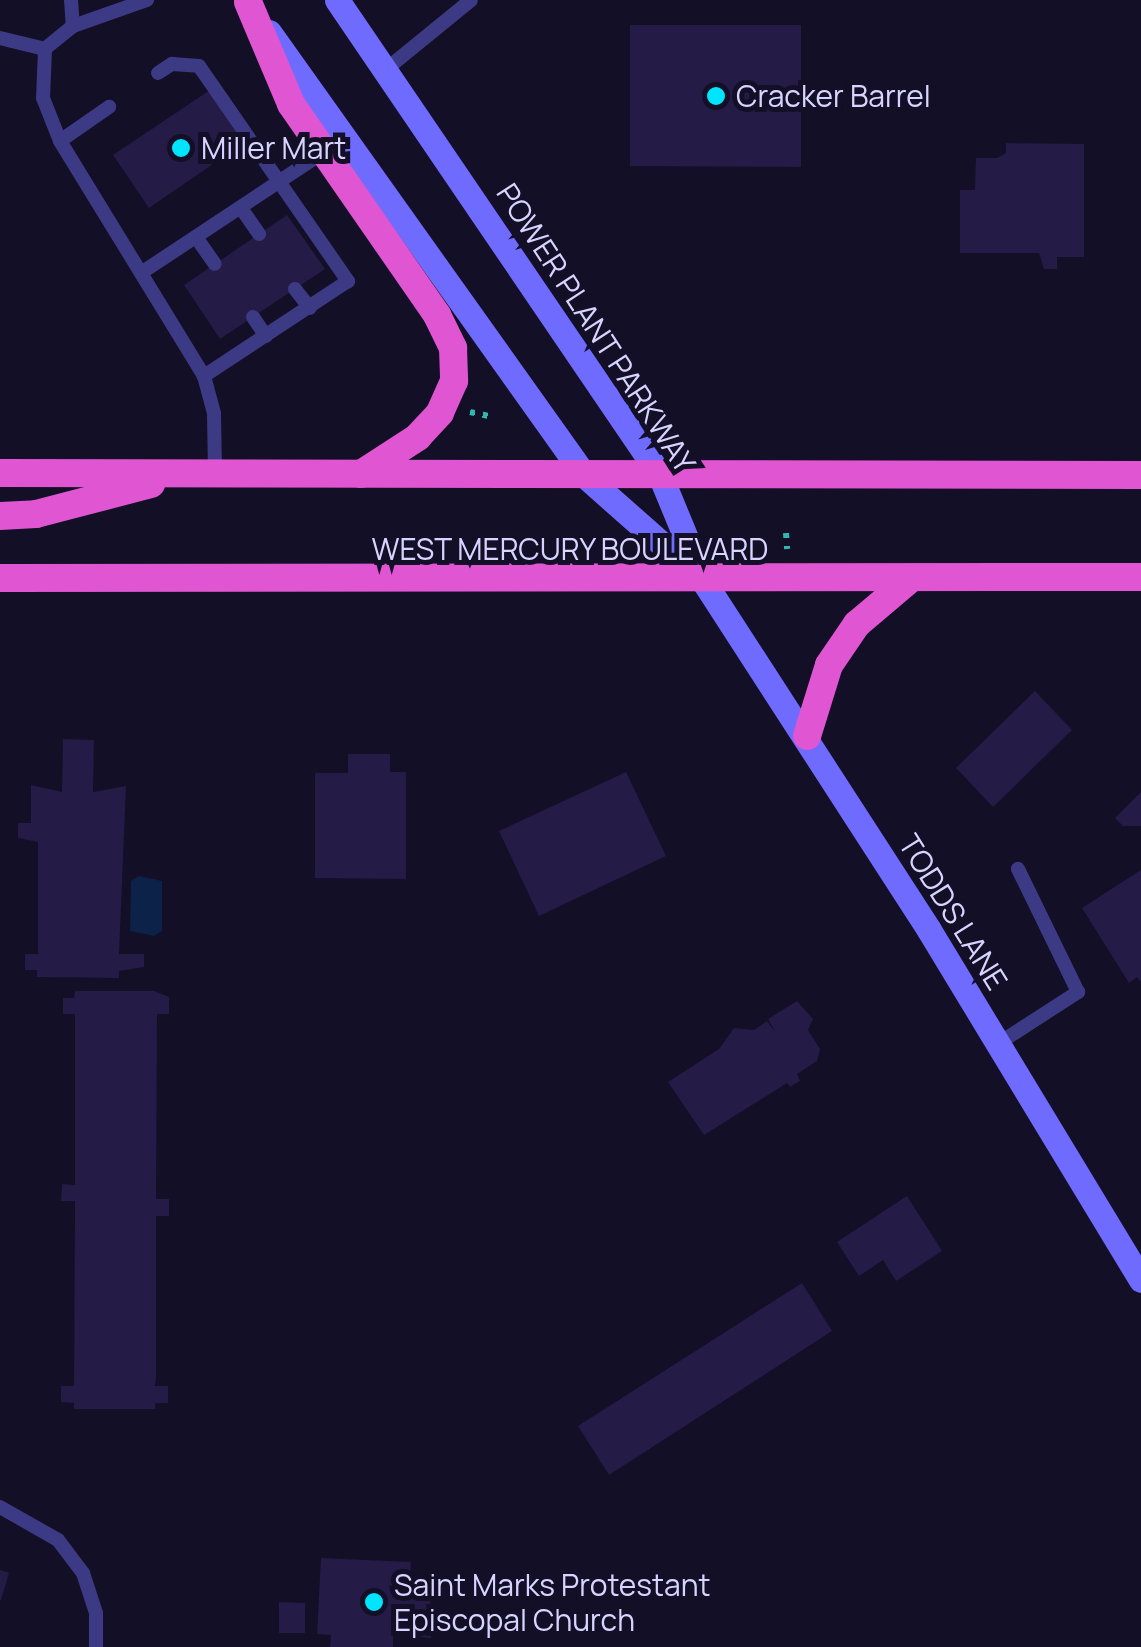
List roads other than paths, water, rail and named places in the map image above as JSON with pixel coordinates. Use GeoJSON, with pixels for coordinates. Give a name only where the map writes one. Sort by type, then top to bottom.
{"type":"FeatureCollection","features":[{"type":"Feature","properties":{"kind":"highway"},"geometry":{"type":"LineString","coordinates":[[245,0],[291,104],[442,324],[455,366],[451,392],[430,426],[360,474]]}},
{"type":"Feature","properties":{"kind":"highway"},"geometry":{"type":"LineString","coordinates":[[0,473],[1141,475]]}},
{"type":"Feature","properties":{"kind":"highway"},"geometry":{"type":"LineString","coordinates":[[0,516],[36,514],[182,475]]}},
{"type":"Feature","properties":{"kind":"highway","name":"WEST MERCURY BOULEVARD"},"geometry":{"type":"LineString","coordinates":[[0,578],[704,582],[1141,577]]}},
{"type":"Feature","properties":{"kind":"highway"},"geometry":{"type":"LineString","coordinates":[[807,736],[830,664],[857,624],[909,580]]}},
{"type":"Feature","properties":{"kind":"main road"},"geometry":{"type":"LineString","coordinates":[[245,0],[585,476],[704,582]]}},
{"type":"Feature","properties":{"kind":"main road","name":"POWER PLANT PARKWAY"},"geometry":{"type":"LineString","coordinates":[[337,0],[660,476],[704,582]]}},
{"type":"Feature","properties":{"kind":"main road","name":"TODDS LANE"},"geometry":{"type":"LineString","coordinates":[[704,582],[807,736],[1141,1280]]}},
{"type":"Feature","properties":{"kind":"lane"},"geometry":{"type":"LineString","coordinates":[[70,0],[73,26]]}},
{"type":"Feature","properties":{"kind":"lane"},"geometry":{"type":"LineString","coordinates":[[44,50],[73,26],[129,2],[146,0]]}},
{"type":"Feature","properties":{"kind":"lane"},"geometry":{"type":"LineString","coordinates":[[384,71],[471,0]]}},
{"type":"Feature","properties":{"kind":"lane"},"geometry":{"type":"LineString","coordinates":[[0,38],[44,50]]}},
{"type":"Feature","properties":{"kind":"lane"},"geometry":{"type":"LineString","coordinates":[[44,50],[44,98],[60,141],[204,376],[214,414],[215,474]]}},
{"type":"Feature","properties":{"kind":"lane"},"geometry":{"type":"LineString","coordinates":[[158,73],[188,62],[199,66],[284,182],[348,281],[204,376]]}},
{"type":"Feature","properties":{"kind":"lane"},"geometry":{"type":"LineString","coordinates":[[60,141],[110,107]]}},
{"type":"Feature","properties":{"kind":"lane"},"geometry":{"type":"LineString","coordinates":[[141,273],[244,211],[324,152]]}},
{"type":"Feature","properties":{"kind":"lane"},"geometry":{"type":"LineString","coordinates":[[244,211],[259,234]]}},
{"type":"Feature","properties":{"kind":"lane"},"geometry":{"type":"LineString","coordinates":[[198,240],[215,264]]}},
{"type":"Feature","properties":{"kind":"lane"},"geometry":{"type":"LineString","coordinates":[[296,288],[310,308]]}},
{"type":"Feature","properties":{"kind":"lane"},"geometry":{"type":"LineString","coordinates":[[252,317],[266,336]]}},
{"type":"Feature","properties":{"kind":"lane"},"geometry":{"type":"LineString","coordinates":[[996,1045],[1078,992],[1018,869]]}},
{"type":"Feature","properties":{"kind":"lane"},"geometry":{"type":"LineString","coordinates":[[0,1507],[58,1540],[83,1573],[96,1613],[96,1647]]}},
{"type":"Feature","properties":{"kind":"water"},"geometry":{"type":"Polygon","coordinates":[[[139,876],[162,881],[162,931],[154,936],[130,931],[131,881],[139,876]]]}},
{"type":"Feature","properties":{"kind":"place","name":"Cracker Barrel"},"geometry":{"type":"Point","coordinates":[716,96]}},
{"type":"Feature","properties":{"kind":"place","name":"Miller Mart"},"geometry":{"type":"Point","coordinates":[181,148]}},
{"type":"Feature","properties":{"kind":"place","name":"Saint Marks Protestant Episcopal Church"},"geometry":{"type":"Point","coordinates":[374,1602]}}]}
